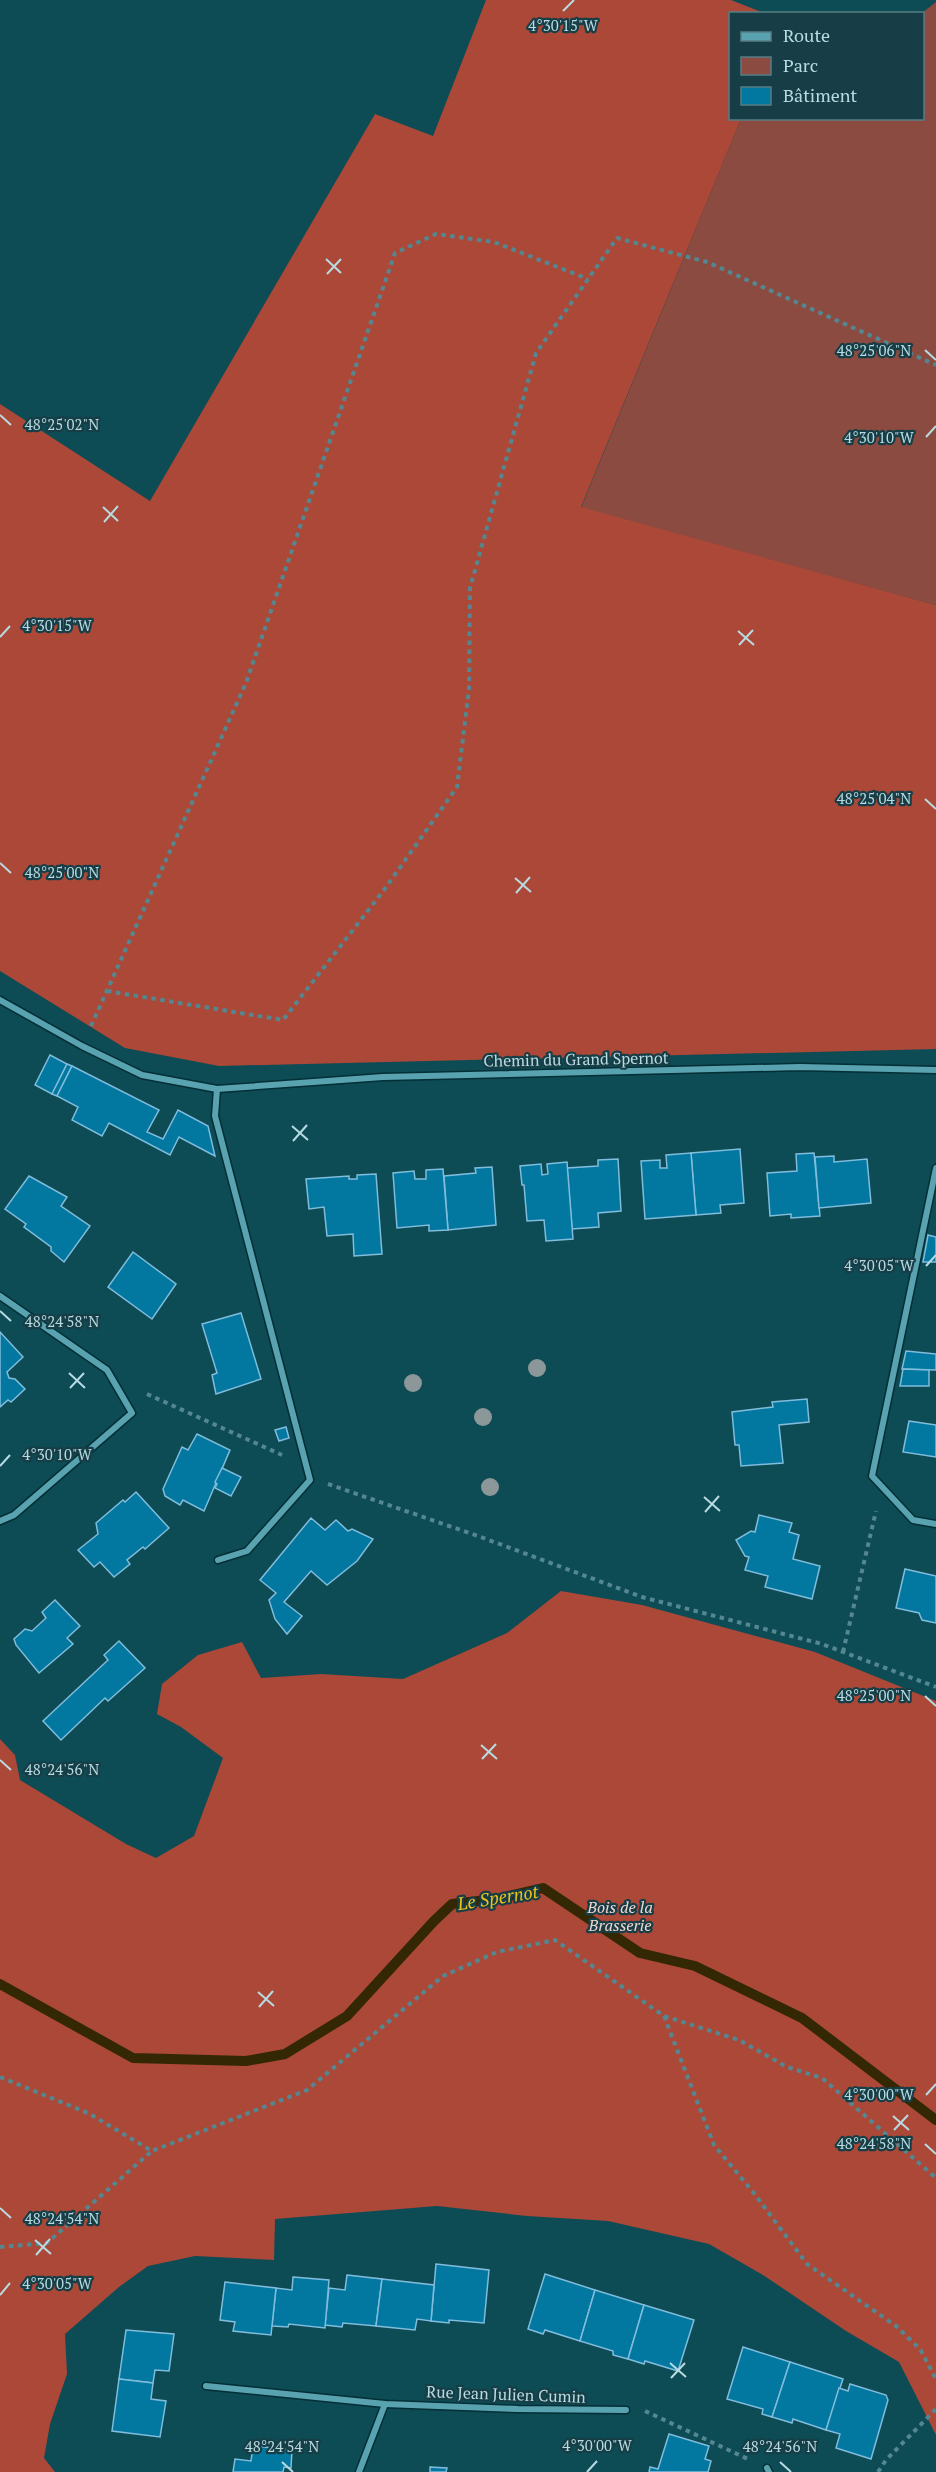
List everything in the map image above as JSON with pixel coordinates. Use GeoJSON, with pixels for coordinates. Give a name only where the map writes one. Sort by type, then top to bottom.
{"type":"FeatureCollection","features":[{"type":"Feature","properties":{"kind":"street","name":"Chemin du Grand Spernot"},"geometry":{"type":"LineString","coordinates":[[0,1000],[82,1046],[142,1075],[217,1089],[383,1077],[800,1067],[936,1070]]}},
{"type":"Feature","properties":{"kind":"street"},"geometry":{"type":"LineString","coordinates":[[217,1089],[215,1116],[310,1480],[247,1551],[218,1560]]}},
{"type":"Feature","properties":{"kind":"street"},"geometry":{"type":"LineString","coordinates":[[936,1168],[872,1476],[913,1520],[936,1524]]}},
{"type":"Feature","properties":{"kind":"street"},"geometry":{"type":"LineString","coordinates":[[0,1296],[107,1370],[132,1413],[14,1515],[0,1521]]}},
{"type":"Feature","properties":{"kind":"street","name":"Rue Jean Julien Cumin"},"geometry":{"type":"LineString","coordinates":[[206,2386],[385,2404],[626,2410]]}},
{"type":"Feature","properties":{"kind":"street"},"geometry":{"type":"LineString","coordinates":[[359,2472],[385,2404]]}},
{"type":"Feature","properties":{"kind":"path"},"geometry":{"type":"LineString","coordinates":[[82,1046],[246,683],[395,252],[436,234],[494,242],[588,279]]}},
{"type":"Feature","properties":{"kind":"path"},"geometry":{"type":"LineString","coordinates":[[107,991],[283,1020],[384,890],[457,787],[470,689],[470,588],[536,353],[617,238],[707,262],[936,365]]}},
{"type":"Feature","properties":{"kind":"path"},"geometry":{"type":"LineString","coordinates":[[115,1384],[156,1396],[308,1467]]}},
{"type":"Feature","properties":{"kind":"path"},"geometry":{"type":"LineString","coordinates":[[310,1480],[337,1486],[478,1536],[642,1598],[822,1644],[936,1687]]}},
{"type":"Feature","properties":{"kind":"path"},"geometry":{"type":"LineString","coordinates":[[843,1652],[882,1487]]}},
{"type":"Feature","properties":{"kind":"path"},"geometry":{"type":"LineString","coordinates":[[0,2247],[47,2243],[152,2151],[307,2090],[443,1976],[497,1952],[555,1940],[664,2016],[739,2040],[787,2067],[822,2078],[936,2178]]}},
{"type":"Feature","properties":{"kind":"path"},"geometry":{"type":"LineString","coordinates":[[664,2016],[714,2145],[807,2264],[896,2326],[920,2349],[936,2379]]}},
{"type":"Feature","properties":{"kind":"path"},"geometry":{"type":"LineString","coordinates":[[0,2077],[88,2113],[152,2151]]}},
{"type":"Feature","properties":{"kind":"path"},"geometry":{"type":"LineString","coordinates":[[626,2410],[637,2407],[768,2470]]}},
{"type":"Feature","properties":{"kind":"path"},"geometry":{"type":"LineString","coordinates":[[878,2472],[886,2460],[936,2409]]}},
{"type":"Feature","properties":{"kind":"green space"},"geometry":{"type":"Polygon","coordinates":[[[486,0],[731,0],[761,12],[729,12],[729,120],[741,120],[581,507],[936,605],[936,1049],[219,1066],[125,1048],[0,971],[0,404],[150,501],[375,114],[433,136],[486,0]]]}},
{"type":"Feature","properties":{"kind":"green space"},"geometry":{"type":"Polygon","coordinates":[[[936,2],[936,605],[581,508],[741,120],[924,120],[923,12],[936,2]]]}},
{"type":"Feature","properties":{"kind":"green space","name":"Bois de la Brasserie"},"geometry":{"type":"Polygon","coordinates":[[[561,1591],[642,1605],[815,1652],[936,1701],[936,2435],[899,2362],[846,2331],[763,2275],[709,2244],[608,2221],[527,2216],[437,2206],[275,2219],[274,2260],[195,2256],[148,2266],[119,2287],[65,2334],[67,2374],[50,2424],[44,2458],[55,2472],[0,2472],[0,1739],[15,1755],[20,1780],[126,1844],[156,1858],[194,1836],[223,1758],[181,1727],[157,1714],[162,1684],[198,1655],[242,1642],[261,1678],[321,1674],[403,1679],[507,1633],[561,1591]]]}},
{"type":"Feature","properties":{"kind":"building"},"geometry":{"type":"Polygon","coordinates":[[[50,1055],[67,1064],[52,1094],[35,1085],[50,1055]]]}},
{"type":"Feature","properties":{"kind":"building"},"geometry":{"type":"Polygon","coordinates":[[[67,1064],[72,1066],[57,1096],[52,1094],[67,1064]]]}},
{"type":"Feature","properties":{"kind":"building"},"geometry":{"type":"Polygon","coordinates":[[[72,1066],[159,1110],[147,1132],[163,1139],[178,1110],[208,1126],[215,1156],[179,1137],[170,1155],[109,1123],[102,1136],[72,1120],[78,1107],[57,1096],[72,1066]]]}},
{"type":"Feature","properties":{"kind":"building"},"geometry":{"type":"Polygon","coordinates":[[[740,1149],[744,1203],[720,1205],[721,1213],[696,1215],[691,1153],[740,1149]]]}},
{"type":"Feature","properties":{"kind":"building"},"geometry":{"type":"Polygon","coordinates":[[[691,1153],[696,1215],[645,1219],[641,1161],[660,1160],[660,1168],[667,1168],[666,1155],[691,1153]]]}},
{"type":"Feature","properties":{"kind":"building"},"geometry":{"type":"Polygon","coordinates":[[[814,1153],[820,1216],[791,1218],[791,1214],[770,1216],[767,1173],[797,1171],[796,1154],[814,1153]]]}},
{"type":"Feature","properties":{"kind":"building"},"geometry":{"type":"Polygon","coordinates":[[[834,1156],[834,1162],[867,1159],[871,1203],[819,1208],[815,1157],[834,1156]]]}},
{"type":"Feature","properties":{"kind":"building"},"geometry":{"type":"Polygon","coordinates":[[[618,1159],[621,1211],[598,1213],[599,1227],[572,1229],[567,1168],[598,1166],[598,1160],[618,1159]]]}},
{"type":"Feature","properties":{"kind":"building"},"geometry":{"type":"Polygon","coordinates":[[[567,1162],[573,1239],[546,1241],[544,1220],[527,1221],[520,1166],[541,1164],[542,1175],[548,1174],[547,1164],[567,1162]]]}},
{"type":"Feature","properties":{"kind":"building"},"geometry":{"type":"Polygon","coordinates":[[[492,1167],[496,1225],[448,1230],[444,1176],[476,1173],[475,1168],[492,1167]]]}},
{"type":"Feature","properties":{"kind":"building"},"geometry":{"type":"Polygon","coordinates":[[[443,1169],[448,1230],[429,1231],[429,1225],[397,1228],[393,1173],[414,1171],[415,1179],[426,1179],[426,1170],[443,1169]]]}},
{"type":"Feature","properties":{"kind":"building"},"geometry":{"type":"Polygon","coordinates":[[[376,1174],[382,1254],[354,1256],[353,1234],[327,1236],[324,1207],[309,1209],[306,1179],[349,1176],[349,1179],[357,1179],[357,1175],[376,1174]]]}},
{"type":"Feature","properties":{"kind":"building"},"geometry":{"type":"Polygon","coordinates":[[[29,1176],[67,1197],[61,1206],[90,1226],[64,1262],[51,1251],[51,1247],[24,1227],[26,1224],[5,1209],[29,1176]]]}},
{"type":"Feature","properties":{"kind":"building"},"geometry":{"type":"Polygon","coordinates":[[[928,1235],[936,1237],[936,1262],[923,1262],[928,1235]]]}},
{"type":"Feature","properties":{"kind":"building"},"geometry":{"type":"Polygon","coordinates":[[[133,1252],[176,1284],[152,1319],[108,1287],[133,1252]]]}},
{"type":"Feature","properties":{"kind":"building"},"geometry":{"type":"Polygon","coordinates":[[[241,1313],[261,1379],[216,1394],[212,1375],[217,1373],[202,1324],[241,1313]]]}},
{"type":"Feature","properties":{"kind":"building"},"geometry":{"type":"Polygon","coordinates":[[[0,1332],[23,1357],[7,1372],[9,1378],[15,1379],[25,1389],[11,1402],[8,1400],[0,1407],[0,1332]]]}},
{"type":"Feature","properties":{"kind":"building"},"geometry":{"type":"Polygon","coordinates":[[[906,1351],[936,1354],[936,1370],[902,1369],[906,1351]]]}},
{"type":"Feature","properties":{"kind":"building"},"geometry":{"type":"Polygon","coordinates":[[[903,1369],[929,1370],[929,1386],[900,1386],[903,1369]]]}},
{"type":"Feature","properties":{"kind":"building"},"geometry":{"type":"Polygon","coordinates":[[[807,1399],[809,1422],[779,1425],[783,1463],[741,1466],[739,1445],[735,1445],[732,1412],[773,1407],[772,1402],[807,1399]]]}},
{"type":"Feature","properties":{"kind":"building"},"geometry":{"type":"Polygon","coordinates":[[[909,1421],[936,1425],[936,1457],[903,1452],[909,1421]]]}},
{"type":"Feature","properties":{"kind":"building"},"geometry":{"type":"Polygon","coordinates":[[[286,1427],[289,1438],[279,1441],[275,1430],[286,1427]]]}},
{"type":"Feature","properties":{"kind":"building"},"geometry":{"type":"Polygon","coordinates":[[[197,1434],[230,1450],[204,1511],[183,1500],[180,1505],[165,1496],[163,1489],[182,1447],[188,1450],[197,1434]]]}},
{"type":"Feature","properties":{"kind":"building"},"geometry":{"type":"Polygon","coordinates":[[[222,1468],[241,1477],[231,1496],[215,1488],[217,1484],[215,1482],[222,1468]]]}},
{"type":"Feature","properties":{"kind":"building"},"geometry":{"type":"Polygon","coordinates":[[[136,1492],[169,1528],[145,1549],[143,1547],[127,1560],[130,1564],[114,1577],[100,1562],[94,1567],[78,1550],[98,1534],[96,1523],[136,1492]]]}},
{"type":"Feature","properties":{"kind":"building"},"geometry":{"type":"Polygon","coordinates":[[[759,1515],[792,1523],[789,1532],[799,1535],[793,1559],[820,1566],[812,1599],[765,1587],[768,1576],[745,1570],[749,1557],[745,1556],[736,1540],[751,1531],[755,1532],[759,1515]]]}},
{"type":"Feature","properties":{"kind":"building"},"geometry":{"type":"Polygon","coordinates":[[[311,1518],[325,1530],[336,1520],[348,1531],[352,1529],[373,1539],[357,1561],[327,1585],[311,1571],[284,1602],[302,1616],[287,1634],[275,1619],[269,1600],[276,1593],[260,1580],[311,1518]]]}},
{"type":"Feature","properties":{"kind":"building"},"geometry":{"type":"Polygon","coordinates":[[[905,1569],[936,1576],[936,1623],[922,1620],[919,1613],[896,1608],[905,1569]]]}},
{"type":"Feature","properties":{"kind":"building"},"geometry":{"type":"Polygon","coordinates":[[[55,1600],[80,1626],[67,1638],[73,1644],[39,1673],[16,1645],[14,1639],[25,1629],[32,1631],[46,1618],[42,1612],[55,1600]]]}},
{"type":"Feature","properties":{"kind":"building"},"geometry":{"type":"Polygon","coordinates":[[[119,1641],[145,1668],[108,1701],[105,1698],[61,1740],[43,1721],[108,1660],[104,1655],[119,1641]]]}},
{"type":"Feature","properties":{"kind":"building"},"geometry":{"type":"Polygon","coordinates":[[[436,2264],[489,2270],[484,2323],[431,2321],[436,2264]]]}},
{"type":"Feature","properties":{"kind":"building"},"geometry":{"type":"Polygon","coordinates":[[[545,2274],[595,2290],[580,2341],[545,2330],[543,2334],[528,2329],[545,2274]]]}},
{"type":"Feature","properties":{"kind":"building"},"geometry":{"type":"Polygon","coordinates":[[[347,2275],[382,2279],[376,2326],[343,2323],[342,2327],[325,2325],[329,2288],[345,2290],[347,2275]]]}},
{"type":"Feature","properties":{"kind":"building"},"geometry":{"type":"Polygon","coordinates":[[[293,2277],[329,2280],[325,2328],[289,2324],[288,2327],[272,2326],[276,2288],[292,2290],[293,2277]]]}},
{"type":"Feature","properties":{"kind":"building"},"geometry":{"type":"Polygon","coordinates":[[[382,2279],[434,2285],[431,2321],[417,2319],[415,2330],[376,2326],[382,2279]]]}},
{"type":"Feature","properties":{"kind":"building"},"geometry":{"type":"Polygon","coordinates":[[[225,2282],[276,2288],[271,2335],[233,2331],[235,2322],[220,2320],[225,2282]]]}},
{"type":"Feature","properties":{"kind":"building"},"geometry":{"type":"Polygon","coordinates":[[[595,2290],[644,2305],[628,2359],[613,2355],[613,2351],[580,2341],[595,2290]]]}},
{"type":"Feature","properties":{"kind":"building"},"geometry":{"type":"Polygon","coordinates":[[[644,2305],[694,2320],[678,2371],[645,2361],[644,2364],[628,2359],[644,2305]]]}},
{"type":"Feature","properties":{"kind":"building"},"geometry":{"type":"Polygon","coordinates":[[[126,2330],[174,2334],[169,2371],[155,2370],[153,2383],[119,2379],[126,2330]]]}},
{"type":"Feature","properties":{"kind":"building"},"geometry":{"type":"Polygon","coordinates":[[[743,2347],[790,2362],[772,2417],[762,2414],[763,2409],[727,2399],[743,2347]]]}},
{"type":"Feature","properties":{"kind":"building"},"geometry":{"type":"Polygon","coordinates":[[[790,2362],[843,2379],[826,2430],[793,2419],[792,2423],[772,2417],[790,2362]]]}},
{"type":"Feature","properties":{"kind":"building"},"geometry":{"type":"Polygon","coordinates":[[[119,2379],[153,2383],[151,2399],[166,2401],[160,2437],[112,2431],[119,2379]]]}},
{"type":"Feature","properties":{"kind":"building"},"geometry":{"type":"Polygon","coordinates":[[[850,2384],[886,2395],[888,2400],[871,2459],[836,2448],[840,2434],[826,2430],[839,2388],[848,2391],[850,2384]]]}},
{"type":"Feature","properties":{"kind":"building"},"geometry":{"type":"Polygon","coordinates":[[[669,2434],[709,2446],[705,2459],[711,2461],[708,2472],[649,2472],[650,2467],[658,2469],[669,2434]]]}},
{"type":"Feature","properties":{"kind":"building"},"geometry":{"type":"Polygon","coordinates":[[[253,2446],[292,2450],[291,2468],[284,2467],[283,2472],[233,2472],[235,2459],[251,2461],[253,2446]]]}},
{"type":"Feature","properties":{"kind":"building"},"geometry":{"type":"Polygon","coordinates":[[[430,2467],[447,2468],[446,2472],[430,2472],[430,2467]]]}},
{"type":"Feature","properties":{"kind":"waterway","name":"Le Spernot"},"geometry":{"type":"LineString","coordinates":[[0,1984],[133,2058],[246,2061],[285,2054],[347,2016],[452,1904],[496,1899],[543,1888],[640,1953],[695,1966],[802,2018],[936,2120]]}}]}
